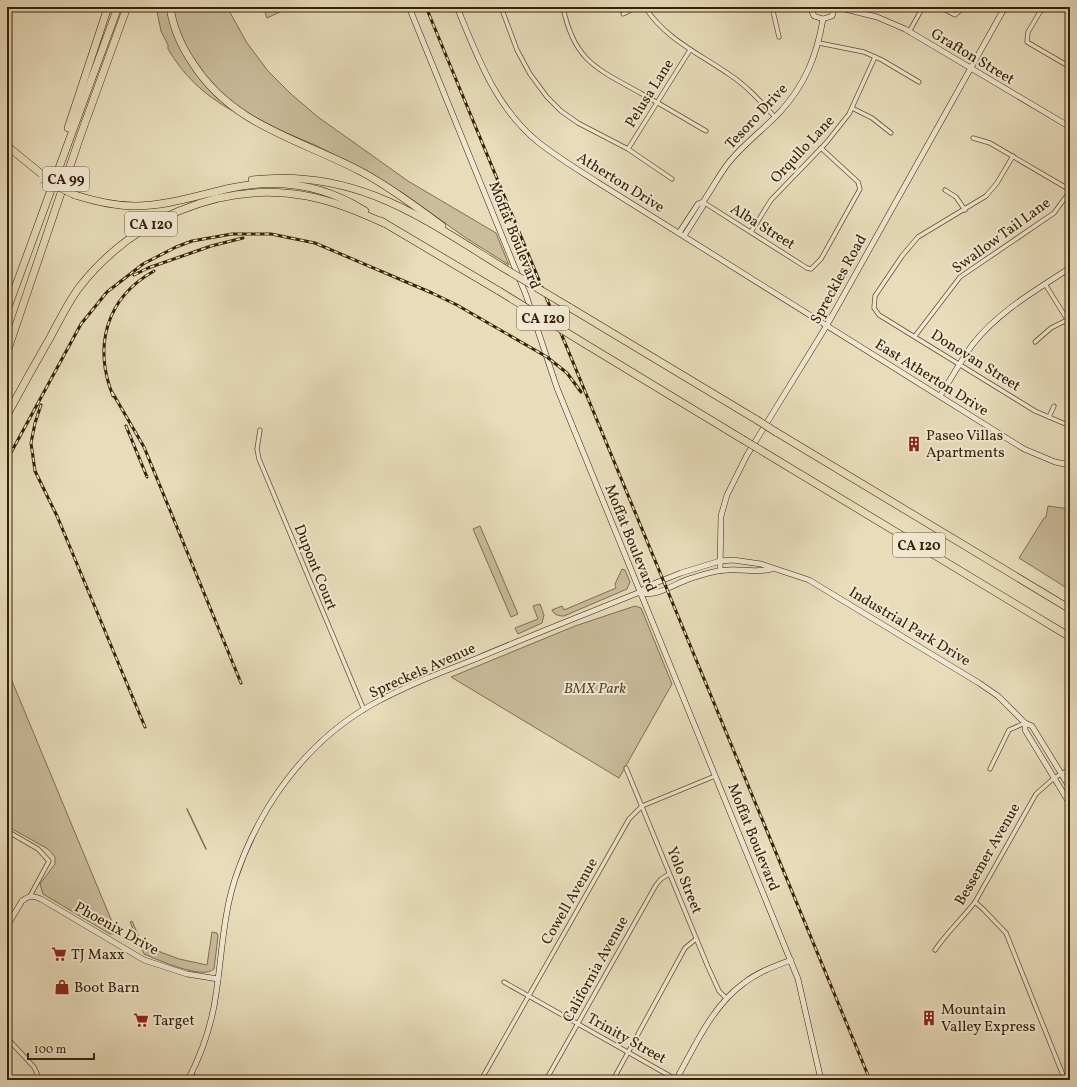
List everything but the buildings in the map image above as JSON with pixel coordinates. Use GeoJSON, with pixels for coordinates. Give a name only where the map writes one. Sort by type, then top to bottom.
{"type":"FeatureCollection","features":[{"type":"Feature","properties":{"kind":"highway"},"geometry":{"type":"LineString","coordinates":[[55,178],[57,159],[108,7]]}},
{"type":"Feature","properties":{"kind":"highway","name":"CA 99"},"geometry":{"type":"LineString","coordinates":[[7,310],[118,7]]}},
{"type":"Feature","properties":{"kind":"highway","name":"CA 99"},"geometry":{"type":"LineString","coordinates":[[7,352],[81,134],[127,7]]}},
{"type":"Feature","properties":{"kind":"highway"},"geometry":{"type":"LineString","coordinates":[[170,7],[180,42],[188,56],[212,90],[225,102],[262,127],[361,171],[429,216],[467,245]]}},
{"type":"Feature","properties":{"kind":"highway","name":"CA 120"},"geometry":{"type":"LineString","coordinates":[[7,146],[43,178],[75,193],[109,200],[147,201],[245,181],[282,178],[307,178],[343,184],[381,197],[467,245],[1070,609]]}},
{"type":"Feature","properties":{"kind":"highway"},"geometry":{"type":"LineString","coordinates":[[7,152],[43,178]]}},
{"type":"Feature","properties":{"kind":"highway"},"geometry":{"type":"LineString","coordinates":[[75,193],[106,203],[136,206],[168,202],[251,185],[283,184],[317,189],[331,194],[353,204],[384,223]]}},
{"type":"Feature","properties":{"kind":"highway","name":"CA 120"},"geometry":{"type":"LineString","coordinates":[[7,416],[77,291],[106,258],[151,224],[188,207],[223,197],[255,193],[280,193],[306,196],[329,202],[384,223],[1070,637]]}},
{"type":"Feature","properties":{"kind":"street","name":"Moffat Boulevard"},"geometry":{"type":"LineString","coordinates":[[409,7],[526,295],[557,388],[791,960],[807,1011],[815,1059],[821,1080]]}},
{"type":"Feature","properties":{"kind":"street","name":"Atherton Drive"},"geometry":{"type":"LineString","coordinates":[[457,7],[488,79],[498,97],[526,131],[564,160],[826,325]]}},
{"type":"Feature","properties":{"kind":"street"},"geometry":{"type":"LineString","coordinates":[[501,7],[520,56],[530,74],[547,97],[561,111],[578,123],[628,149],[672,179]]}},
{"type":"Feature","properties":{"kind":"street"},"geometry":{"type":"LineString","coordinates":[[563,7],[567,27],[575,43],[589,61],[604,74],[657,102],[706,131]]}},
{"type":"Feature","properties":{"kind":"street"},"geometry":{"type":"LineString","coordinates":[[623,14],[637,7]]}},
{"type":"Feature","properties":{"kind":"street"},"geometry":{"type":"LineString","coordinates":[[645,7],[664,31],[690,50],[732,76],[775,117]]}},
{"type":"Feature","properties":{"kind":"street"},"geometry":{"type":"LineString","coordinates":[[739,7],[794,7]]}},
{"type":"Feature","properties":{"kind":"street"},"geometry":{"type":"LineString","coordinates":[[772,7],[779,37]]}},
{"type":"Feature","properties":{"kind":"street"},"geometry":{"type":"LineString","coordinates":[[810,7],[814,16],[823,19],[832,16],[836,7]]}},
{"type":"Feature","properties":{"kind":"street","name":"Grafton Street"},"geometry":{"type":"LineString","coordinates":[[836,7],[877,17],[909,32],[1069,126]]}},
{"type":"Feature","properties":{"kind":"street"},"geometry":{"type":"LineString","coordinates":[[909,32],[923,7]]}},
{"type":"Feature","properties":{"kind":"street"},"geometry":{"type":"LineString","coordinates":[[940,7],[951,14],[959,13],[964,7]]}},
{"type":"Feature","properties":{"kind":"street","name":"Spreckles Road"},"geometry":{"type":"LineString","coordinates":[[720,571],[721,516],[727,495],[747,455],[826,325],[1005,7]]}},
{"type":"Feature","properties":{"kind":"street"},"geometry":{"type":"LineString","coordinates":[[1042,7],[1028,32],[1027,42],[1070,68]]}},
{"type":"Feature","properties":{"kind":"street"},"geometry":{"type":"LineString","coordinates":[[1066,7],[1070,10]]}},
{"type":"Feature","properties":{"kind":"street","name":"Tesoro Drive"},"geometry":{"type":"LineString","coordinates":[[684,236],[703,206],[703,202],[729,162],[775,117],[794,95],[805,79],[819,43],[823,19]]}},
{"type":"Feature","properties":{"kind":"street"},"geometry":{"type":"LineString","coordinates":[[819,43],[851,49],[875,57],[918,82]]}},
{"type":"Feature","properties":{"kind":"street","name":"Pelusa Lane"},"geometry":{"type":"LineString","coordinates":[[628,149],[690,50]]}},
{"type":"Feature","properties":{"kind":"street","name":"Orqullo Lane"},"geometry":{"type":"LineString","coordinates":[[751,232],[771,200],[837,130],[852,108],[875,57]]}},
{"type":"Feature","properties":{"kind":"street"},"geometry":{"type":"LineString","coordinates":[[852,108],[872,118],[891,133]]}},
{"type":"Feature","properties":{"kind":"street"},"geometry":{"type":"LineString","coordinates":[[973,138],[990,143],[1070,190]]}},
{"type":"Feature","properties":{"kind":"street","name":"Alba Street"},"geometry":{"type":"LineString","coordinates":[[703,202],[807,268],[811,268],[821,259],[858,194],[860,185],[821,148]]}},
{"type":"Feature","properties":{"kind":"street"},"geometry":{"type":"LineString","coordinates":[[945,190],[956,197],[965,210],[990,192],[1014,156]]}},
{"type":"Feature","properties":{"kind":"street","name":"Swallow Tail Lane"},"geometry":{"type":"LineString","coordinates":[[915,336],[960,277],[1054,214],[1070,190]]}},
{"type":"Feature","properties":{"kind":"street","name":"Tesoro Drive"},"geometry":{"type":"LineString","coordinates":[[679,233],[698,204],[703,202]]}},
{"type":"Feature","properties":{"kind":"street","name":"Donovan Street"},"geometry":{"type":"LineString","coordinates":[[965,210],[918,237],[902,256],[875,296],[874,308],[880,315],[1035,411],[1070,426]]}},
{"type":"Feature","properties":{"kind":"street"},"geometry":{"type":"LineString","coordinates":[[940,396],[973,344],[994,322],[1026,296],[1070,268]]}},
{"type":"Feature","properties":{"kind":"street"},"geometry":{"type":"LineString","coordinates":[[1045,284],[1070,324]]}},
{"type":"Feature","properties":{"kind":"street"},"geometry":{"type":"LineString","coordinates":[[1035,342],[1051,328],[1067,320]]}},
{"type":"Feature","properties":{"kind":"street","name":"East Atherton Drive"},"geometry":{"type":"LineString","coordinates":[[826,325],[1024,449],[1055,462],[1070,465]]}},
{"type":"Feature","properties":{"kind":"street"},"geometry":{"type":"LineString","coordinates":[[1049,417],[1054,406]]}},
{"type":"Feature","properties":{"kind":"street","name":"Dupont Court"},"geometry":{"type":"LineString","coordinates":[[260,430],[258,440],[259,459],[364,710]]}},
{"type":"Feature","properties":{"kind":"street","name":"Industrial Park Drive"},"geometry":{"type":"LineString","coordinates":[[640,592],[648,586],[681,573],[720,561],[761,564],[771,569],[809,580],[979,682],[998,696],[1025,723],[1032,726],[1070,788]]}},
{"type":"Feature","properties":{"kind":"street","name":"Industrial Park Drive"},"geometry":{"type":"LineString","coordinates":[[640,592],[651,594],[691,578],[720,571],[761,572],[771,569]]}},
{"type":"Feature","properties":{"kind":"street","name":"Spreckels Avenue"},"geometry":{"type":"LineString","coordinates":[[189,1078],[207,1035],[213,1012],[227,908],[233,885],[250,837],[290,775],[309,753],[334,730],[364,710],[408,686],[640,592]]}},
{"type":"Feature","properties":{"kind":"street","name":"Industrial Park Drive"},"geometry":{"type":"LineString","coordinates":[[1025,723],[1025,730],[1070,804]]}},
{"type":"Feature","properties":{"kind":"street"},"geometry":{"type":"LineString","coordinates":[[990,769],[1009,730],[1025,723]]}},
{"type":"Feature","properties":{"kind":"street","name":"Yolo Street"},"geometry":{"type":"LineString","coordinates":[[626,768],[696,939],[719,991],[726,998]]}},
{"type":"Feature","properties":{"kind":"street","name":"Bessemer Avenue"},"geometry":{"type":"LineString","coordinates":[[935,950],[943,938],[966,915],[975,902],[1036,794],[1060,773],[1070,769]]}},
{"type":"Feature","properties":{"kind":"street","name":"Cowell Avenue"},"geometry":{"type":"LineString","coordinates":[[481,1080],[629,819],[642,806],[715,776]]}},
{"type":"Feature","properties":{"kind":"street"},"geometry":{"type":"LineString","coordinates":[[7,831],[38,849],[49,861],[30,896],[19,905],[7,926]]}},
{"type":"Feature","properties":{"kind":"street","name":"California Avenue"},"geometry":{"type":"LineString","coordinates":[[546,1080],[656,885],[661,879],[670,874]]}},
{"type":"Feature","properties":{"kind":"street","name":"Phoenix Drive"},"geometry":{"type":"LineString","coordinates":[[30,896],[41,899],[144,960],[187,974],[218,979]]}},
{"type":"Feature","properties":{"kind":"street"},"geometry":{"type":"LineString","coordinates":[[975,902],[997,922],[1008,939],[1065,1080]]}},
{"type":"Feature","properties":{"kind":"street"},"geometry":{"type":"LineString","coordinates":[[613,1080],[685,948],[696,939]]}},
{"type":"Feature","properties":{"kind":"street"},"geometry":{"type":"LineString","coordinates":[[676,1080],[714,1015],[726,998],[756,975],[791,960]]}},
{"type":"Feature","properties":{"kind":"street","name":"Trinity Street"},"geometry":{"type":"LineString","coordinates":[[504,982],[676,1080]]}},
{"type":"Feature","properties":{"kind":"street"},"geometry":{"type":"LineString","coordinates":[[7,1038],[34,1067],[40,1080]]}},
{"type":"Feature","properties":{"kind":"street"},"geometry":{"type":"LineString","coordinates":[[189,1078],[201,1080]]}},
{"type":"Feature","properties":{"kind":"green space"},"geometry":{"type":"Polygon","coordinates":[[[156,7],[227,7],[247,43],[268,71],[291,94],[318,117],[408,181],[496,233],[509,265],[466,238],[407,196],[377,177],[315,145],[231,110],[212,98],[195,84],[174,59],[168,49],[168,45],[161,31],[156,7]]]}},
{"type":"Feature","properties":{"kind":"green space"},"geometry":{"type":"Polygon","coordinates":[[[263,7],[278,7],[280,12],[267,18],[263,7]]]}},
{"type":"Feature","properties":{"kind":"green space"},"geometry":{"type":"Polygon","coordinates":[[[1048,506],[1070,509],[1070,590],[1019,558],[1046,517],[1048,506]]]}},
{"type":"Feature","properties":{"kind":"green space"},"geometry":{"type":"Polygon","coordinates":[[[480,526],[518,614],[511,617],[473,529],[480,526]]]}},
{"type":"Feature","properties":{"kind":"green space"},"geometry":{"type":"Polygon","coordinates":[[[622,569],[625,570],[630,582],[627,589],[564,616],[557,615],[553,612],[552,610],[562,606],[564,610],[616,588],[615,584],[622,569]]]}},
{"type":"Feature","properties":{"kind":"green space"},"geometry":{"type":"Polygon","coordinates":[[[540,604],[544,615],[542,623],[518,634],[515,628],[538,619],[533,606],[540,604]]]}},
{"type":"Feature","properties":{"kind":"green space","name":"BMX Park"},"geometry":{"type":"Polygon","coordinates":[[[635,606],[641,608],[672,684],[619,778],[451,677],[575,626],[635,606]]]}},
{"type":"Feature","properties":{"kind":"green space"},"geometry":{"type":"Polygon","coordinates":[[[7,669],[115,929],[114,934],[110,934],[43,894],[40,884],[55,864],[55,857],[48,849],[7,826],[7,669]]]}},
{"type":"Feature","properties":{"kind":"green space"},"geometry":{"type":"Polygon","coordinates":[[[132,921],[142,944],[144,943],[145,946],[179,959],[207,965],[212,932],[217,933],[218,936],[214,969],[208,972],[191,971],[144,954],[130,922],[132,921]]]}},
{"type":"Feature","properties":{"kind":"waterway"},"geometry":{"type":"LineString","coordinates":[[187,809],[206,849]]}},
{"type":"Feature","properties":{"kind":"railway"},"geometry":{"type":"LineString","coordinates":[[426,7],[870,1080]]}},
{"type":"Feature","properties":{"kind":"railway"},"geometry":{"type":"LineString","coordinates":[[7,460],[81,324],[107,292],[143,264],[176,247],[192,241],[232,234],[271,234],[315,243],[432,293],[457,305],[547,357],[567,373],[581,392]]}},
{"type":"Feature","properties":{"kind":"railway"},"geometry":{"type":"LineString","coordinates":[[134,275],[148,268],[211,246],[243,238]]}},
{"type":"Feature","properties":{"kind":"railway"},"geometry":{"type":"LineString","coordinates":[[113,396],[107,377],[104,359],[108,325],[115,309],[125,295],[138,282],[154,271]]}},
{"type":"Feature","properties":{"kind":"railway"},"geometry":{"type":"LineString","coordinates":[[112,392],[144,447],[241,683]]}},
{"type":"Feature","properties":{"kind":"railway"},"geometry":{"type":"LineString","coordinates":[[41,405],[35,423],[31,443],[35,471],[57,516],[145,727]]}},
{"type":"Feature","properties":{"kind":"railway"},"geometry":{"type":"LineString","coordinates":[[126,426],[147,477]]}},
{"type":"Feature","properties":{"kind":"place","name":"Paseo Villas Apartments"},"geometry":{"type":"Point","coordinates":[914,444]}},
{"type":"Feature","properties":{"kind":"place","name":"TJ Maxx"},"geometry":{"type":"Point","coordinates":[59,954]}},
{"type":"Feature","properties":{"kind":"place","name":"Boot Barn"},"geometry":{"type":"Point","coordinates":[62,987]}},
{"type":"Feature","properties":{"kind":"place","name":"Mountain Valley Express"},"geometry":{"type":"Point","coordinates":[929,1018]}},
{"type":"Feature","properties":{"kind":"place","name":"Target"},"geometry":{"type":"Point","coordinates":[141,1020]}}]}
